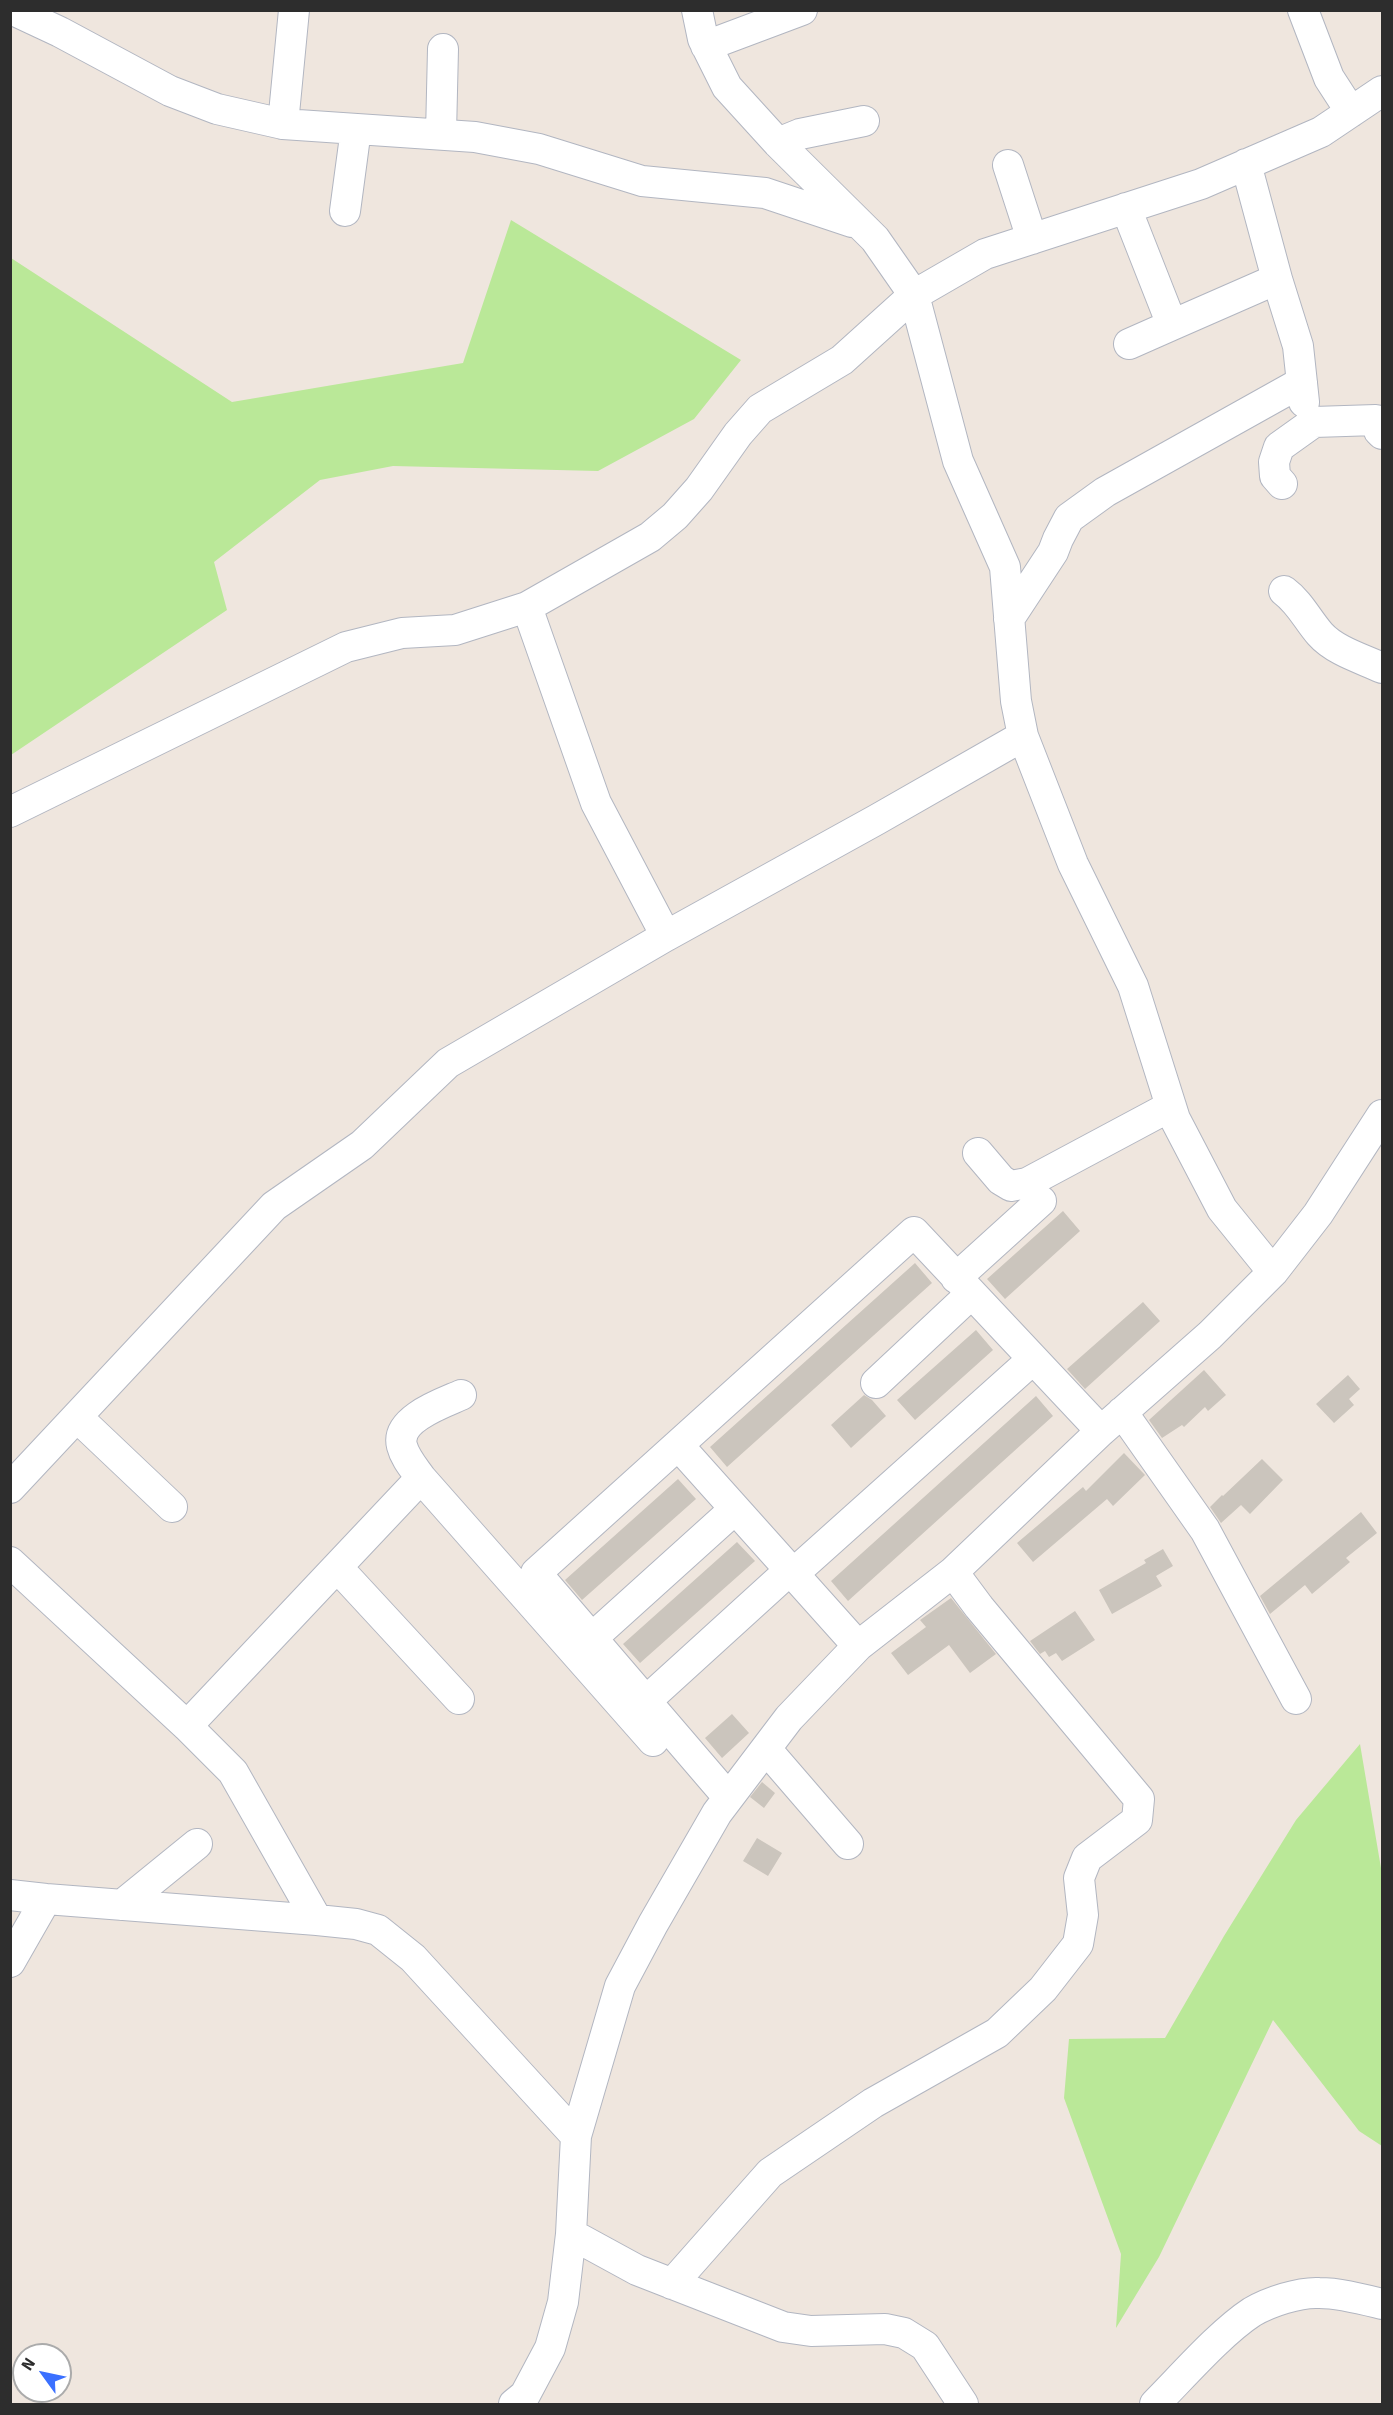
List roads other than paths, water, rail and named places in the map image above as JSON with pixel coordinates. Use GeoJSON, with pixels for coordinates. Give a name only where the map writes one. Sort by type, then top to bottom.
{"type":"FeatureCollection","features":[{"type":"Feature","properties":{"kind":"street"},"geometry":{"type":"LineString","coordinates":[[13,10],[60,32],[170,91],[217,109],[283,124],[475,137],[539,149],[642,181],[765,193],[860,225]]}},
{"type":"Feature","properties":{"kind":"street"},"geometry":{"type":"LineString","coordinates":[[283,124],[294,10]]}},
{"type":"Feature","properties":{"kind":"street"},"geometry":{"type":"LineString","coordinates":[[697,10],[706,46],[727,87],[778,143],[875,239],[914,295],[958,461],[1005,567],[1016,701],[1023,736],[1073,864],[1133,986],[1175,1119],[1222,1209],[1273,1272]]}},
{"type":"Feature","properties":{"kind":"street"},"geometry":{"type":"LineString","coordinates":[[706,46],[802,10]]}},
{"type":"Feature","properties":{"kind":"street"},"geometry":{"type":"LineString","coordinates":[[1303,10],[1329,78],[1351,112]]}},
{"type":"Feature","properties":{"kind":"street"},"geometry":{"type":"LineString","coordinates":[[441,134],[443,49]]}},
{"type":"Feature","properties":{"kind":"street"},"geometry":{"type":"LineString","coordinates":[[10,812],[346,647],[402,633],[455,630],[527,608],[650,537],[675,516],[699,489],[738,434],[760,409],[842,360],[914,295],[985,254],[1201,183],[1321,132],[1383,91]]}},
{"type":"Feature","properties":{"kind":"street"},"geometry":{"type":"LineString","coordinates":[[778,143],[800,134],[864,121]]}},
{"type":"Feature","properties":{"kind":"street"},"geometry":{"type":"LineString","coordinates":[[345,211],[356,129]]}},
{"type":"Feature","properties":{"kind":"street"},"geometry":{"type":"LineString","coordinates":[[1246,164],[1298,346],[1307,427]]}},
{"type":"Feature","properties":{"kind":"street"},"geometry":{"type":"LineString","coordinates":[[1008,165],[1032,239]]}},
{"type":"Feature","properties":{"kind":"street"},"geometry":{"type":"LineString","coordinates":[[1126,208],[1172,325]]}},
{"type":"Feature","properties":{"kind":"street"},"geometry":{"type":"LineString","coordinates":[[1129,344],[1278,279]]}},
{"type":"Feature","properties":{"kind":"street"},"geometry":{"type":"LineString","coordinates":[[1009,619],[1053,552],[1070,518],[1105,492],[1302,382]]}},
{"type":"Feature","properties":{"kind":"street"},"geometry":{"type":"LineString","coordinates":[[1282,484],[1275,476],[1274,462],[1279,447],[1314,422],[1380,420]]}},
{"type":"Feature","properties":{"kind":"street"},"geometry":{"type":"LineString","coordinates":[[1284,591],[1297,600],[1320,634],[1331,644],[1383,668]]}},
{"type":"Feature","properties":{"kind":"street"},"geometry":{"type":"LineString","coordinates":[[527,608],[596,803],[666,936]]}},
{"type":"Feature","properties":{"kind":"street"},"geometry":{"type":"LineString","coordinates":[[10,1488],[274,1206],[362,1146],[448,1063],[666,936],[1023,736]]}},
{"type":"Feature","properties":{"kind":"street"},"geometry":{"type":"LineString","coordinates":[[978,1153],[1001,1180],[1011,1186],[1027,1183],[1171,1106]]}},
{"type":"Feature","properties":{"kind":"street"},"geometry":{"type":"LineString","coordinates":[[514,2404],[525,2395],[550,2348],[564,2302],[571,2234],[576,2136],[620,1986],[722,1805],[789,1718],[858,1646],[953,1572],[1112,1422],[1210,1335],[1273,1272],[1318,1214],[1383,1115]]}},
{"type":"Feature","properties":{"kind":"street"},"geometry":{"type":"LineString","coordinates":[[876,1383],[1041,1200]]}},
{"type":"Feature","properties":{"kind":"street"},"geometry":{"type":"LineString","coordinates":[[722,1805],[646,1701],[536,1573],[914,1232],[1032,1360],[1112,1422],[1205,1530],[1296,1699]]}},
{"type":"Feature","properties":{"kind":"street"},"geometry":{"type":"LineString","coordinates":[[646,1701],[1032,1360]]}},
{"type":"Feature","properties":{"kind":"street"},"geometry":{"type":"LineString","coordinates":[[461,1395],[419,1415],[406,1426],[401,1443],[408,1459],[421,1478],[722,1805]]}},
{"type":"Feature","properties":{"kind":"street"},"geometry":{"type":"LineString","coordinates":[[76,1417],[172,1507]]}},
{"type":"Feature","properties":{"kind":"street"},"geometry":{"type":"LineString","coordinates":[[678,1445],[858,1646]]}},
{"type":"Feature","properties":{"kind":"street"},"geometry":{"type":"LineString","coordinates":[[188,1726],[421,1478]]}},
{"type":"Feature","properties":{"kind":"street"},"geometry":{"type":"LineString","coordinates":[[592,1638],[735,1509]]}},
{"type":"Feature","properties":{"kind":"street"},"geometry":{"type":"LineString","coordinates":[[10,1562],[188,1726],[233,1772],[317,1920]]}},
{"type":"Feature","properties":{"kind":"street"},"geometry":{"type":"LineString","coordinates":[[337,1567],[459,1699]]}},
{"type":"Feature","properties":{"kind":"street"},"geometry":{"type":"LineString","coordinates":[[672,2284],[770,2173],[873,2103],[997,2033],[1043,1989],[1078,1944],[1083,1915],[1079,1878],[1088,1858],[1137,1820],[1138,1800],[979,1607],[953,1572]]}},
{"type":"Feature","properties":{"kind":"street"},"geometry":{"type":"LineString","coordinates":[[766,1749],[848,1844]]}},
{"type":"Feature","properties":{"kind":"street"},"geometry":{"type":"LineString","coordinates":[[122,1905],[197,1844]]}},
{"type":"Feature","properties":{"kind":"street"},"geometry":{"type":"LineString","coordinates":[[10,1894],[46,1899],[317,1920],[356,1924],[378,1930],[413,1958],[576,2136]]}},
{"type":"Feature","properties":{"kind":"street"},"geometry":{"type":"LineString","coordinates":[[10,1962],[46,1899]]}},
{"type":"Feature","properties":{"kind":"street"},"geometry":{"type":"LineString","coordinates":[[571,2234],[637,2270],[783,2327],[811,2331],[885,2329],[904,2333],[925,2346],[963,2404]]}},
{"type":"Feature","properties":{"kind":"street"},"geometry":{"type":"LineString","coordinates":[[1155,2404],[1253,2312],[1284,2299],[1317,2292],[1351,2296],[1383,2304]]}}]}
